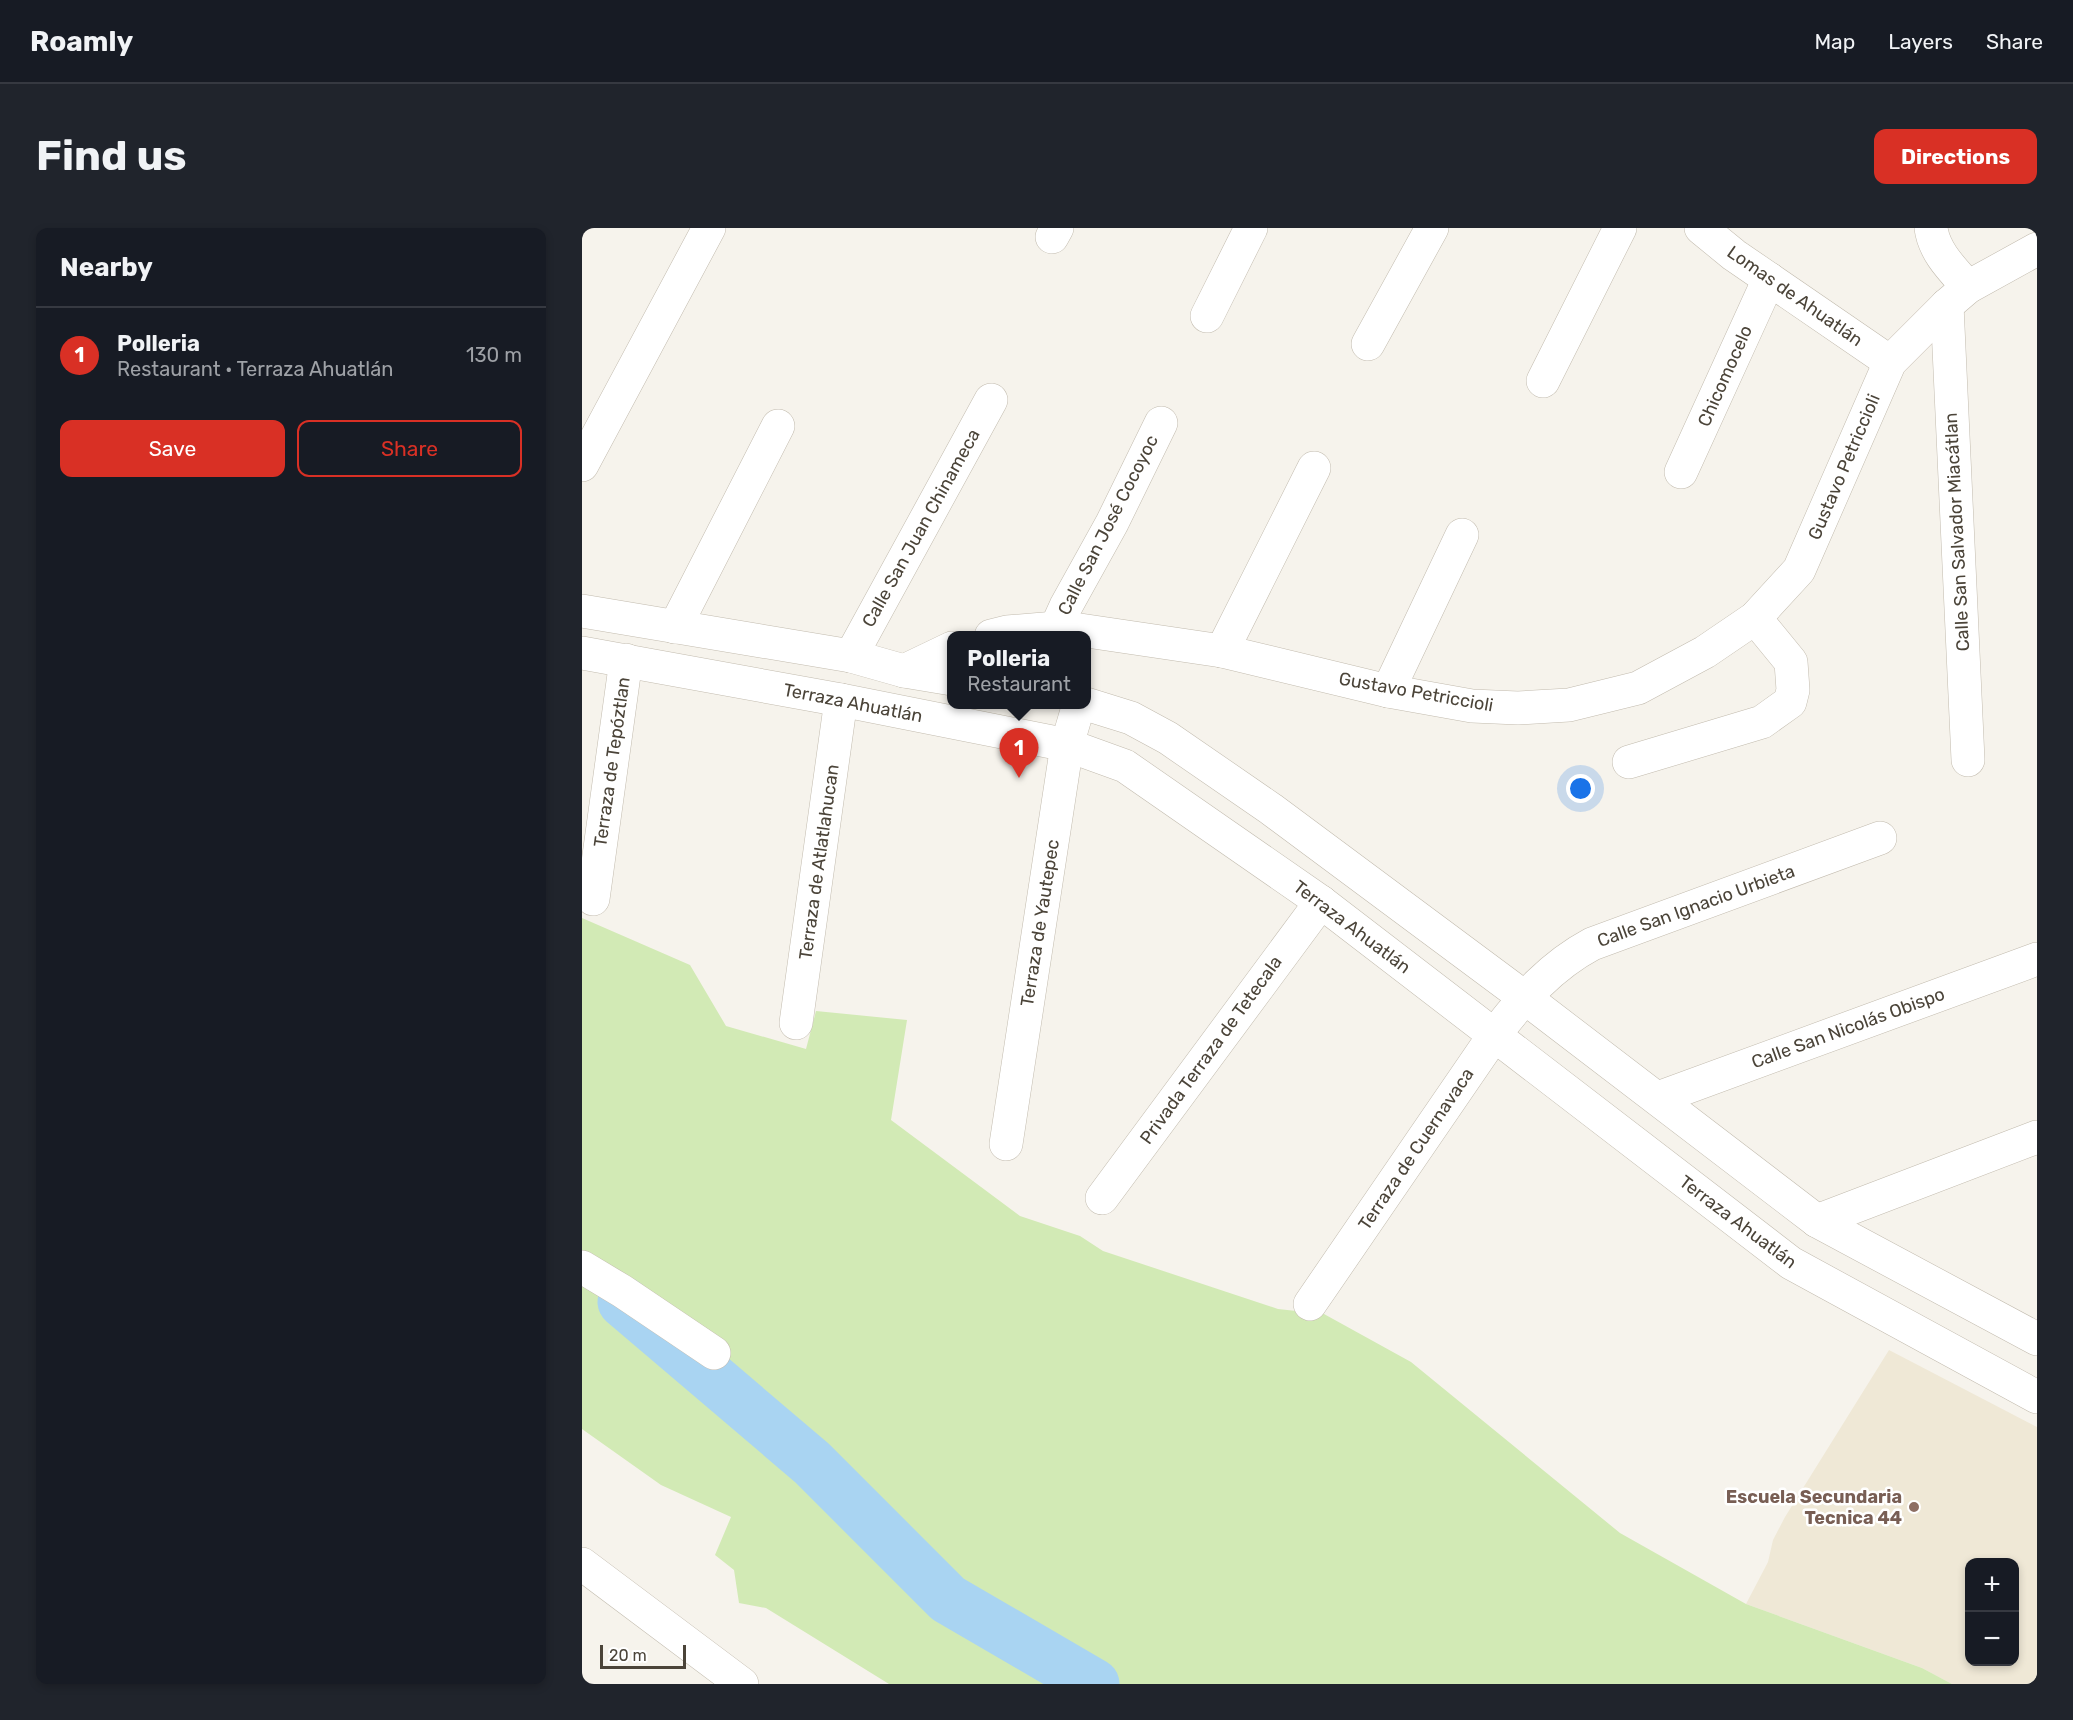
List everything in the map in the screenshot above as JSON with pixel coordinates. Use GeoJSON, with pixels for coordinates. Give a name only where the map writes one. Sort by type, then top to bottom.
{"type":"FeatureCollection","features":[{"type":"Feature","properties":{"kind":"street"},"geometry":{"type":"LineString","coordinates":[[582,465],[709,228]]}},
{"type":"Feature","properties":{"kind":"street"},"geometry":{"type":"LineString","coordinates":[[1207,316],[1251,228]]}},
{"type":"Feature","properties":{"kind":"street"},"geometry":{"type":"LineString","coordinates":[[1368,344],[1432,228]]}},
{"type":"Feature","properties":{"kind":"street"},"geometry":{"type":"LineString","coordinates":[[1543,381],[1620,228]]}},
{"type":"Feature","properties":{"kind":"street","name":"Lomas de Ahuatlán"},"geometry":{"type":"LineString","coordinates":[[1701,228],[1739,241],[1769,279],[1890,362]]}},
{"type":"Feature","properties":{"kind":"street"},"geometry":{"type":"LineString","coordinates":[[1931,228],[1932,236],[1957,296]]}},
{"type":"Feature","properties":{"kind":"street","name":"Gustavo Petriccioli"},"geometry":{"type":"LineString","coordinates":[[1091,636],[1222,651],[1388,691],[1472,706],[1518,708],[1569,705],[1638,688],[1705,652],[1755,618],[1799,570],[1890,362],[1957,296],[2037,249]]}},
{"type":"Feature","properties":{"kind":"street","name":"Chicomocelo"},"geometry":{"type":"LineString","coordinates":[[1681,472],[1769,279]]}},
{"type":"Feature","properties":{"kind":"street","name":"Calle San Salvador Miacátlan"},"geometry":{"type":"LineString","coordinates":[[1957,296],[1968,760]]}},
{"type":"Feature","properties":{"kind":"street","name":"Calle San Juan Chinameca"},"geometry":{"type":"LineString","coordinates":[[850,656],[991,400]]}},
{"type":"Feature","properties":{"kind":"street","name":"Calle San José Cocoyoc"},"geometry":{"type":"LineString","coordinates":[[1054,631],[1112,523],[1161,423]]}},
{"type":"Feature","properties":{"kind":"street"},"geometry":{"type":"LineString","coordinates":[[675,627],[778,426]]}},
{"type":"Feature","properties":{"kind":"street"},"geometry":{"type":"LineString","coordinates":[[1222,651],[1314,468]]}},
{"type":"Feature","properties":{"kind":"street"},"geometry":{"type":"LineString","coordinates":[[1388,691],[1462,535]]}},
{"type":"Feature","properties":{"kind":"street"},"geometry":{"type":"LineString","coordinates":[[582,611],[850,656],[904,671],[947,678]]}},
{"type":"Feature","properties":{"kind":"street"},"geometry":{"type":"LineString","coordinates":[[1629,762],[1762,722],[1790,702],[1793,690],[1791,662],[1755,618]]}},
{"type":"Feature","properties":{"kind":"street"},"geometry":{"type":"LineString","coordinates":[[904,671],[947,650]]}},
{"type":"Feature","properties":{"kind":"street","name":"Terraza Ahuatlán"},"geometry":{"type":"LineString","coordinates":[[582,653],[842,700],[1067,745],[1125,766],[1321,902],[1791,1263],[2037,1397]]}},
{"type":"Feature","properties":{"kind":"street","name":"Terraza de Tepóztlan"},"geometry":{"type":"LineString","coordinates":[[593,899],[626,660]]}},
{"type":"Feature","properties":{"kind":"street","name":"Terraza de Atlatlahucan"},"geometry":{"type":"LineString","coordinates":[[796,1023],[842,700]]}},
{"type":"Feature","properties":{"kind":"street"},"geometry":{"type":"LineString","coordinates":[[1091,706],[1131,718],[1168,738],[1271,809],[1658,1098],[1817,1221],[2033,1332]]}},
{"type":"Feature","properties":{"kind":"street","name":"Terraza de Yautepec"},"geometry":{"type":"LineString","coordinates":[[1006,1143],[1067,745],[1078,709]]}},
{"type":"Feature","properties":{"kind":"street","name":"Calle San Ignacio Urbieta"},"geometry":{"type":"LineString","coordinates":[[1524,997],[1556,967],[1574,953],[1592,944],[1881,838]]}},
{"type":"Feature","properties":{"kind":"street","name":"Privada Terraza de Tetecala"},"geometry":{"type":"LineString","coordinates":[[1102,1198],[1321,902]]}},
{"type":"Feature","properties":{"kind":"street","name":"Calle San Nicolás Obispo"},"geometry":{"type":"LineString","coordinates":[[1658,1098],[2037,959]]}},
{"type":"Feature","properties":{"kind":"street","name":"Terraza de Cuernavaca"},"geometry":{"type":"LineString","coordinates":[[1310,1304],[1495,1034],[1524,997]]}},
{"type":"Feature","properties":{"kind":"street"},"geometry":{"type":"LineString","coordinates":[[1817,1221],[2037,1137]]}},
{"type":"Feature","properties":{"kind":"street"},"geometry":{"type":"LineString","coordinates":[[582,1267],[714,1353]]}},
{"type":"Feature","properties":{"kind":"street"},"geometry":{"type":"LineString","coordinates":[[582,1564],[742,1684]]}},
{"type":"Feature","properties":{"kind":"shaded area","name":"Escuela Secundaria Tecnica 44"},"geometry":{"type":"Polygon","coordinates":[[[1889,1350],[2037,1427],[2037,1684],[1952,1684],[1922,1668],[1746,1604],[1768,1562],[1773,1540],[1889,1350]]]}},
{"type":"Feature","properties":{"kind":"green space"},"geometry":{"type":"Polygon","coordinates":[[[582,918],[690,965],[726,1026],[806,1049],[816,1011],[907,1020],[891,1120],[1020,1216],[1080,1236],[1103,1251],[1278,1309],[1324,1314],[1411,1362],[1620,1533],[1746,1604],[1922,1668],[1952,1684],[889,1684],[766,1608],[739,1603],[734,1570],[715,1555],[731,1517],[661,1485],[582,1429],[582,918]]]}},
{"type":"Feature","properties":{"kind":"waterway"},"geometry":{"type":"LineString","coordinates":[[623,1302],[812,1463],[948,1599],[1094,1684]]}},
{"type":"Feature","properties":{"kind":"place","name":"Polleria"},"geometry":{"type":"Point","coordinates":[1019,778]}},
{"type":"Feature","properties":{"kind":"place","name":"Escuela Secundaria Tecnica 44"},"geometry":{"type":"Point","coordinates":[1914,1507]}}]}
